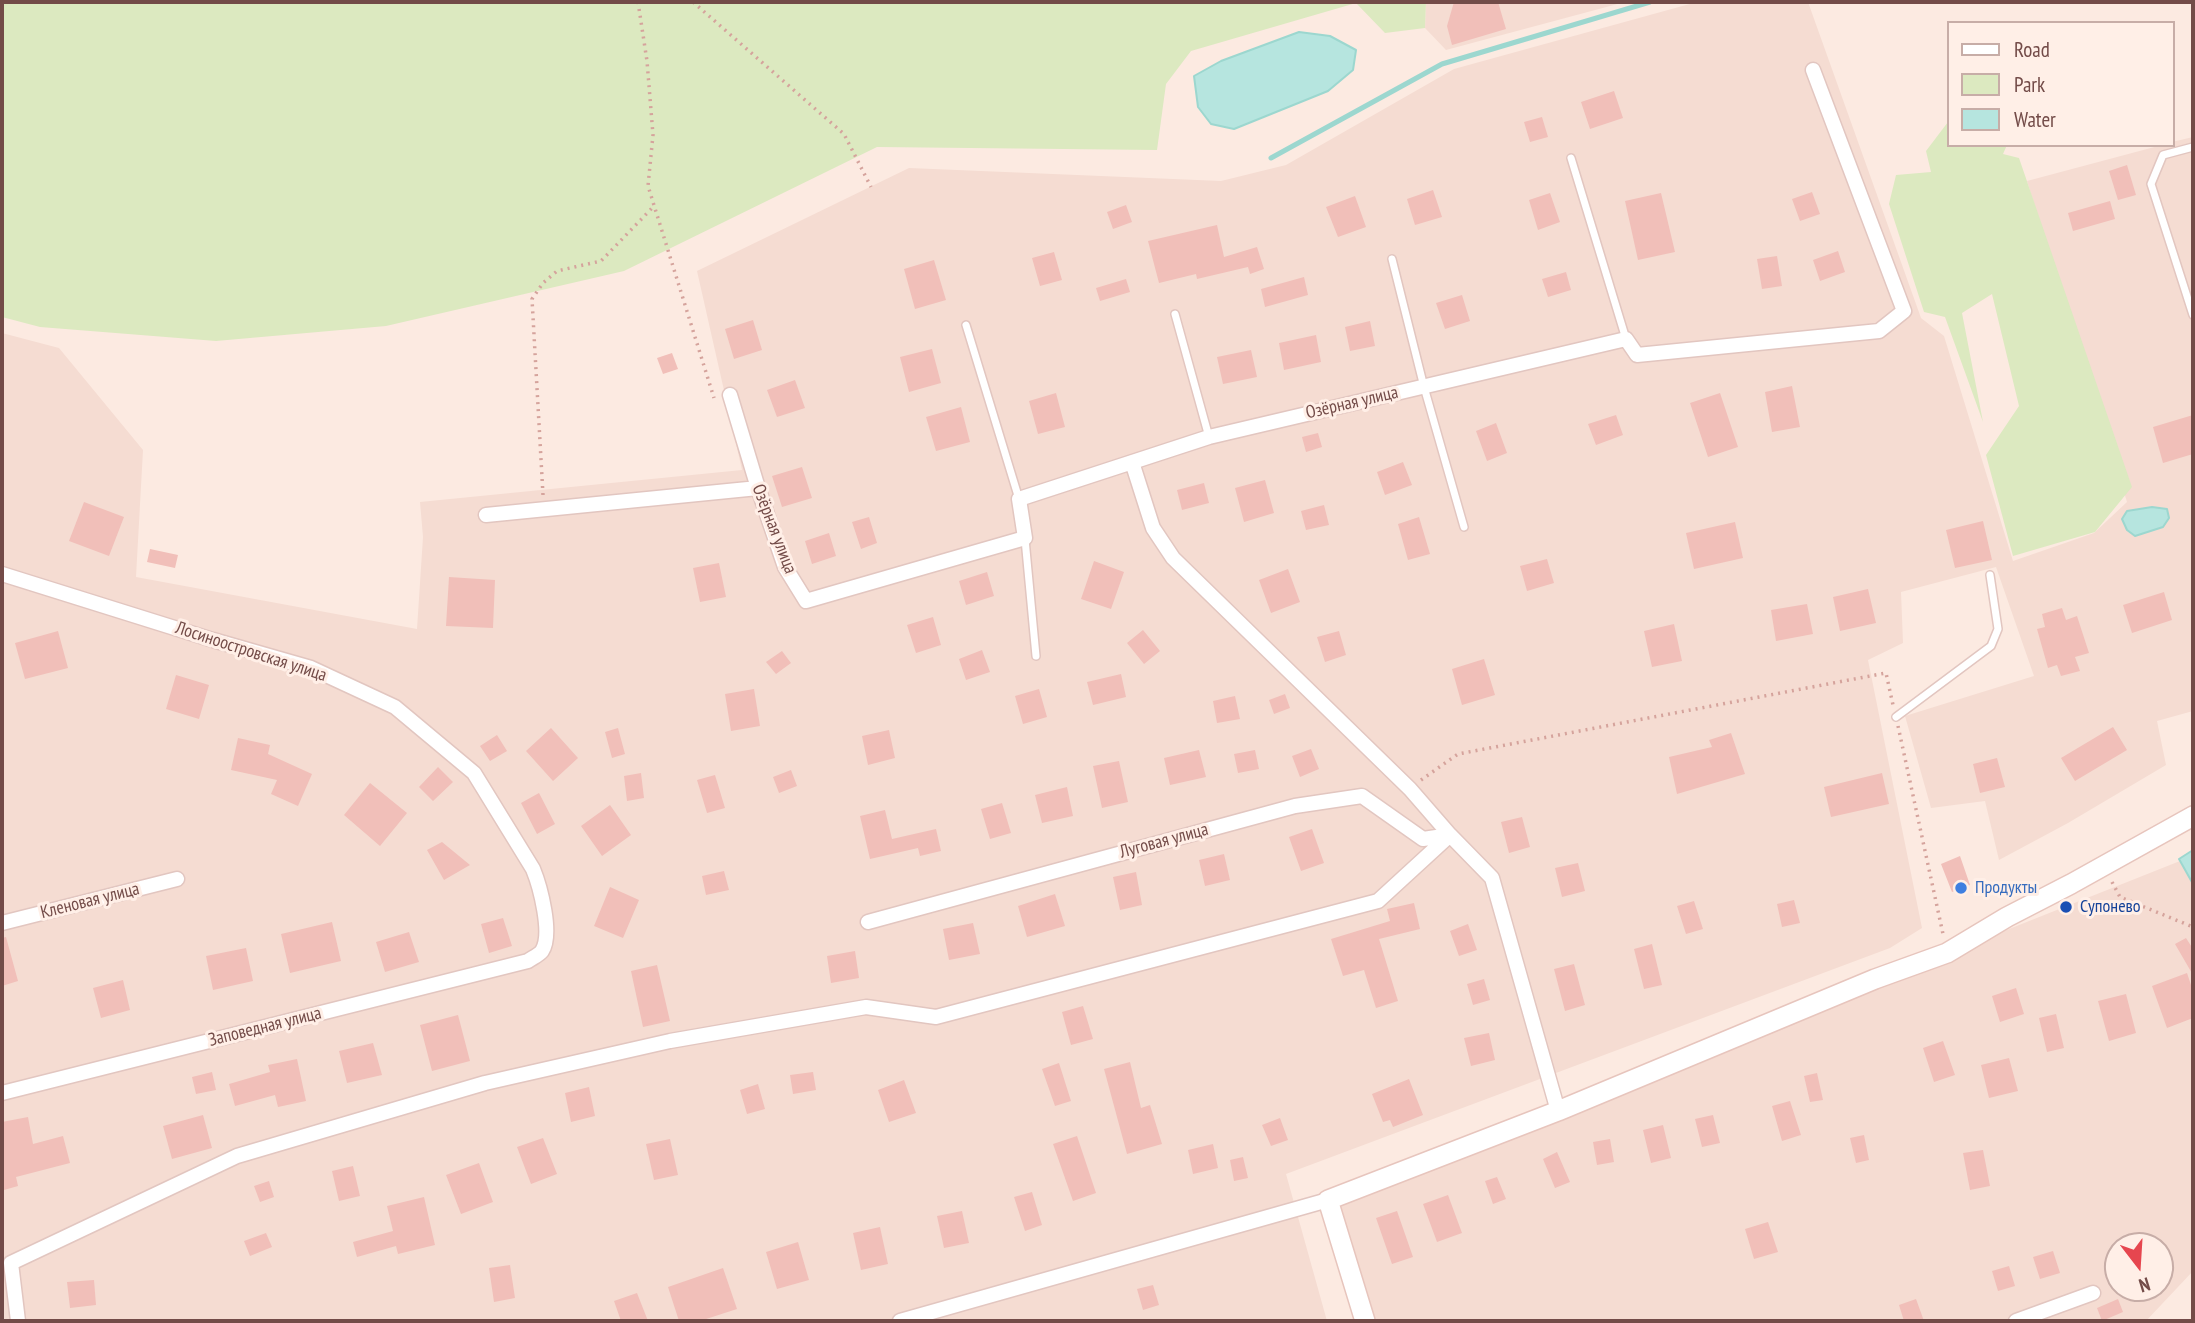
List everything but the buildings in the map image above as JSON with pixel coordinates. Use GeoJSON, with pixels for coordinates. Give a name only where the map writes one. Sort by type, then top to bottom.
{"type":"FeatureCollection","features":[{"type":"Feature","properties":{"kind":"street"},"geometry":{"type":"LineString","coordinates":[[1626,339],[1637,355],[1651,354],[1879,331],[1904,312],[1813,71]]}},
{"type":"Feature","properties":{"kind":"street","name":"Озёрная улица"},"geometry":{"type":"LineString","coordinates":[[1019,499],[1209,437],[1626,339]]}},
{"type":"Feature","properties":{"kind":"street","name":"Озёрная улица"},"geometry":{"type":"LineString","coordinates":[[730,395],[785,567],[806,601],[1025,538]]}},
{"type":"Feature","properties":{"kind":"street"},"geometry":{"type":"LineString","coordinates":[[1132,462],[1153,528],[1173,558],[1410,789],[1492,878],[1558,1111]]}},
{"type":"Feature","properties":{"kind":"street"},"geometry":{"type":"LineString","coordinates":[[486,515],[758,488]]}},
{"type":"Feature","properties":{"kind":"street"},"geometry":{"type":"LineString","coordinates":[[1019,499],[1025,538]]}},
{"type":"Feature","properties":{"kind":"street","name":"Лосиноостровская улица"},"geometry":{"type":"LineString","coordinates":[[2,574],[311,668],[395,707],[474,773],[533,869],[539,884],[547,934],[542,951],[528,961]]}},
{"type":"Feature","properties":{"kind":"street","name":"Луговая улица"},"geometry":{"type":"LineString","coordinates":[[868,922],[1295,806],[1362,796],[1423,839],[1450,835]]}},
{"type":"Feature","properties":{"kind":"street"},"geometry":{"type":"LineString","coordinates":[[900,1321],[1328,1200],[1558,1111],[1875,979],[1947,953],[2007,917],[2193,816]]}},
{"type":"Feature","properties":{"kind":"street"},"geometry":{"type":"LineString","coordinates":[[18,1321],[11,1264],[237,1156],[485,1083],[657,1044],[866,1007],[936,1017],[1378,901],[1450,835]]}},
{"type":"Feature","properties":{"kind":"street","name":"Кленовая улица"},"geometry":{"type":"LineString","coordinates":[[2,923],[177,879]]}},
{"type":"Feature","properties":{"kind":"street","name":"Заповедная улица"},"geometry":{"type":"LineString","coordinates":[[2,1093],[528,961]]}},
{"type":"Feature","properties":{"kind":"street"},"geometry":{"type":"LineString","coordinates":[[1328,1200],[1365,1321]]}},
{"type":"Feature","properties":{"kind":"street"},"geometry":{"type":"LineString","coordinates":[[2016,1321],[2093,1293]]}},
{"type":"Feature","properties":{"kind":"lane"},"geometry":{"type":"LineString","coordinates":[[2193,147],[2163,155],[2151,184],[2193,315]]}},
{"type":"Feature","properties":{"kind":"lane"},"geometry":{"type":"LineString","coordinates":[[1572,158],[1626,339]]}},
{"type":"Feature","properties":{"kind":"lane"},"geometry":{"type":"LineString","coordinates":[[1392,260],[1424,387],[1464,527]]}},
{"type":"Feature","properties":{"kind":"lane"},"geometry":{"type":"LineString","coordinates":[[1175,314],[1209,437]]}},
{"type":"Feature","properties":{"kind":"lane"},"geometry":{"type":"LineString","coordinates":[[966,325],[1019,499]]}},
{"type":"Feature","properties":{"kind":"lane"},"geometry":{"type":"LineString","coordinates":[[1025,538],[1036,656]]}},
{"type":"Feature","properties":{"kind":"lane"},"geometry":{"type":"LineString","coordinates":[[1896,718],[1991,646],[1998,629],[1990,575]]}},
{"type":"Feature","properties":{"kind":"path"},"geometry":{"type":"LineString","coordinates":[[638,2],[648,61],[653,135],[648,186],[715,401]]}},
{"type":"Feature","properties":{"kind":"path"},"geometry":{"type":"LineString","coordinates":[[693,2],[844,134],[871,187]]}},
{"type":"Feature","properties":{"kind":"path"},"geometry":{"type":"LineString","coordinates":[[544,510],[532,299],[542,283],[557,271],[601,261],[654,206]]}},
{"type":"Feature","properties":{"kind":"path"},"geometry":{"type":"LineString","coordinates":[[1410,789],[1458,754],[1886,673],[1947,953]]}},
{"type":"Feature","properties":{"kind":"path"},"geometry":{"type":"LineString","coordinates":[[2104,866],[2120,897],[2193,927]]}},
{"type":"Feature","properties":{"kind":"shaded area"},"geometry":{"type":"Polygon","coordinates":[[[1426,2],[1625,2],[1446,50],[1425,28],[1426,2]]]}},
{"type":"Feature","properties":{"kind":"shaded area"},"geometry":{"type":"Polygon","coordinates":[[[1697,2],[1808,2],[1921,318],[1944,336],[2013,561],[2094,533],[2127,502],[2027,181],[2154,147],[2174,147],[2174,142],[2193,137],[2193,711],[2157,721],[2166,765],[1999,860],[1985,801],[1931,808],[1905,716],[2034,676],[1996,567],[1901,592],[1903,643],[1868,660],[1922,928],[1890,948],[1286,1174],[1327,1321],[2,1321],[2,333],[59,348],[143,450],[136,577],[417,629],[423,537],[420,502],[742,470],[697,271],[909,168],[1221,181],[1286,165],[1454,69],[1697,2]]]}},
{"type":"Feature","properties":{"kind":"shaded area"},"geometry":{"type":"Polygon","coordinates":[[[2180,861],[2193,884],[2193,1271],[2174,1291],[2174,1232],[2104,1232],[2104,1302],[2164,1302],[2146,1321],[1365,1321],[1328,1200],[2180,861]]]}},
{"type":"Feature","properties":{"kind":"green space"},"geometry":{"type":"Polygon","coordinates":[[[2,2],[1426,2],[1425,28],[1385,33],[1356,3],[1191,51],[1166,84],[1157,150],[877,147],[624,271],[386,326],[216,341],[40,327],[2,317],[2,2]]]}},
{"type":"Feature","properties":{"kind":"green space"},"geometry":{"type":"Polygon","coordinates":[[[1946,125],[1946,147],[2006,147],[2003,154],[2019,158],[2132,487],[2095,532],[2013,556],[1986,455],[2019,406],[1992,294],[1962,313],[1983,422],[1945,317],[1924,312],[1889,204],[1896,175],[1931,172],[1926,151],[1946,125]]]}},
{"type":"Feature","properties":{"kind":"water"},"geometry":{"type":"Polygon","coordinates":[[[1299,32],[1330,36],[1356,50],[1353,70],[1328,91],[1234,129],[1211,124],[1198,107],[1194,76],[1221,61],[1299,32]]]}},
{"type":"Feature","properties":{"kind":"water"},"geometry":{"type":"Polygon","coordinates":[[[2152,507],[2167,509],[2169,518],[2163,527],[2135,536],[2127,530],[2122,519],[2127,511],[2152,507]]]}},
{"type":"Feature","properties":{"kind":"water"},"geometry":{"type":"Polygon","coordinates":[[[2193,850],[2193,884],[2179,859],[2193,850]]]}},
{"type":"Feature","properties":{"kind":"waterway"},"geometry":{"type":"LineString","coordinates":[[1271,158],[1442,64],[1650,2]]}},
{"type":"Feature","properties":{"kind":"place","name":"Продукты"},"geometry":{"type":"Point","coordinates":[1961,888]}},
{"type":"Feature","properties":{"kind":"place","name":"Супонево"},"geometry":{"type":"Point","coordinates":[2066,907]}}]}
